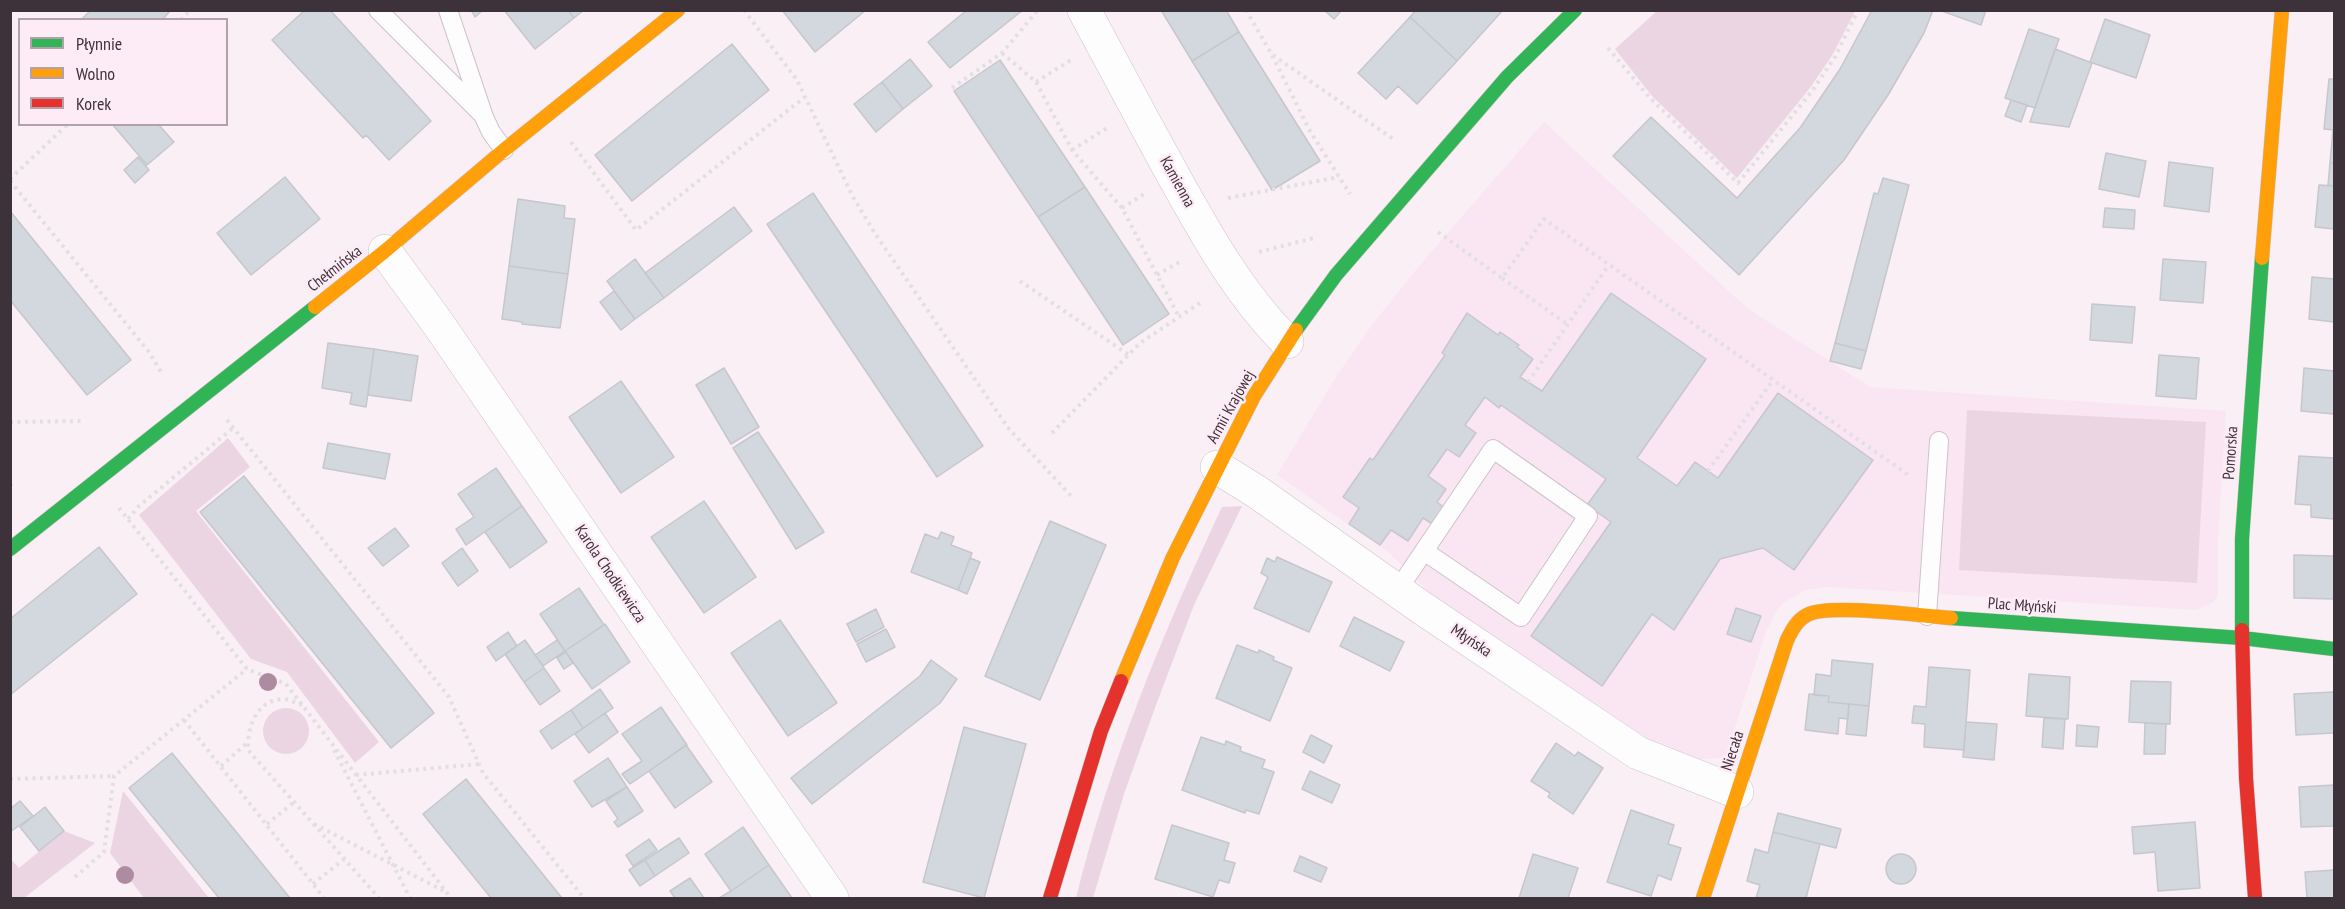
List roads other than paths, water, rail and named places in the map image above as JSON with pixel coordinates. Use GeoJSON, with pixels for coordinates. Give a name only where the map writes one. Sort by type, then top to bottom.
{"type":"FeatureCollection","features":[{"type":"Feature","properties":{"kind":"street","name":"Chełmińska"},"geometry":{"type":"LineString","coordinates":[[10,549],[385,251],[504,150],[678,10]]}},
{"type":"Feature","properties":{"kind":"street","name":"Kamienna"},"geometry":{"type":"LineString","coordinates":[[1084,10],[1182,191],[1234,280],[1287,342]]}},
{"type":"Feature","properties":{"kind":"street","name":"Armii Krajowej"},"geometry":{"type":"LineString","coordinates":[[1050,898],[1101,731],[1173,557],[1254,396],[1287,342],[1336,275],[1507,77],[1575,10]]}},
{"type":"Feature","properties":{"kind":"street","name":"Pomorska"},"geometry":{"type":"LineString","coordinates":[[2255,898],[2246,778],[2242,550],[2257,316],[2282,10]]}},
{"type":"Feature","properties":{"kind":"street","name":"Karola Chodkiewicza"},"geometry":{"type":"LineString","coordinates":[[385,251],[439,325],[832,898]]}},
{"type":"Feature","properties":{"kind":"street","name":"Młyńska"},"geometry":{"type":"LineString","coordinates":[[1217,467],[1638,753],[1737,792]]}},
{"type":"Feature","properties":{"kind":"street","name":"Plac Młyński"},"geometry":{"type":"LineString","coordinates":[[1801,617],[1813,611],[1827,609],[2242,638],[2334,649]]}},
{"type":"Feature","properties":{"kind":"street","name":"Niecała"},"geometry":{"type":"LineString","coordinates":[[1703,898],[1787,640],[1801,617]]}},
{"type":"Feature","properties":{"kind":"lane"},"geometry":{"type":"LineString","coordinates":[[378,10],[484,117]]}},
{"type":"Feature","properties":{"kind":"lane"},"geometry":{"type":"LineString","coordinates":[[448,10],[484,117],[504,150]]}},
{"type":"Feature","properties":{"kind":"lane"},"geometry":{"type":"LineString","coordinates":[[1927,616],[1939,441]]}},
{"type":"Feature","properties":{"kind":"lane"},"geometry":{"type":"LineString","coordinates":[[1397,591],[1424,551],[1493,449],[1588,516],[1521,617],[1424,551]]}}]}
